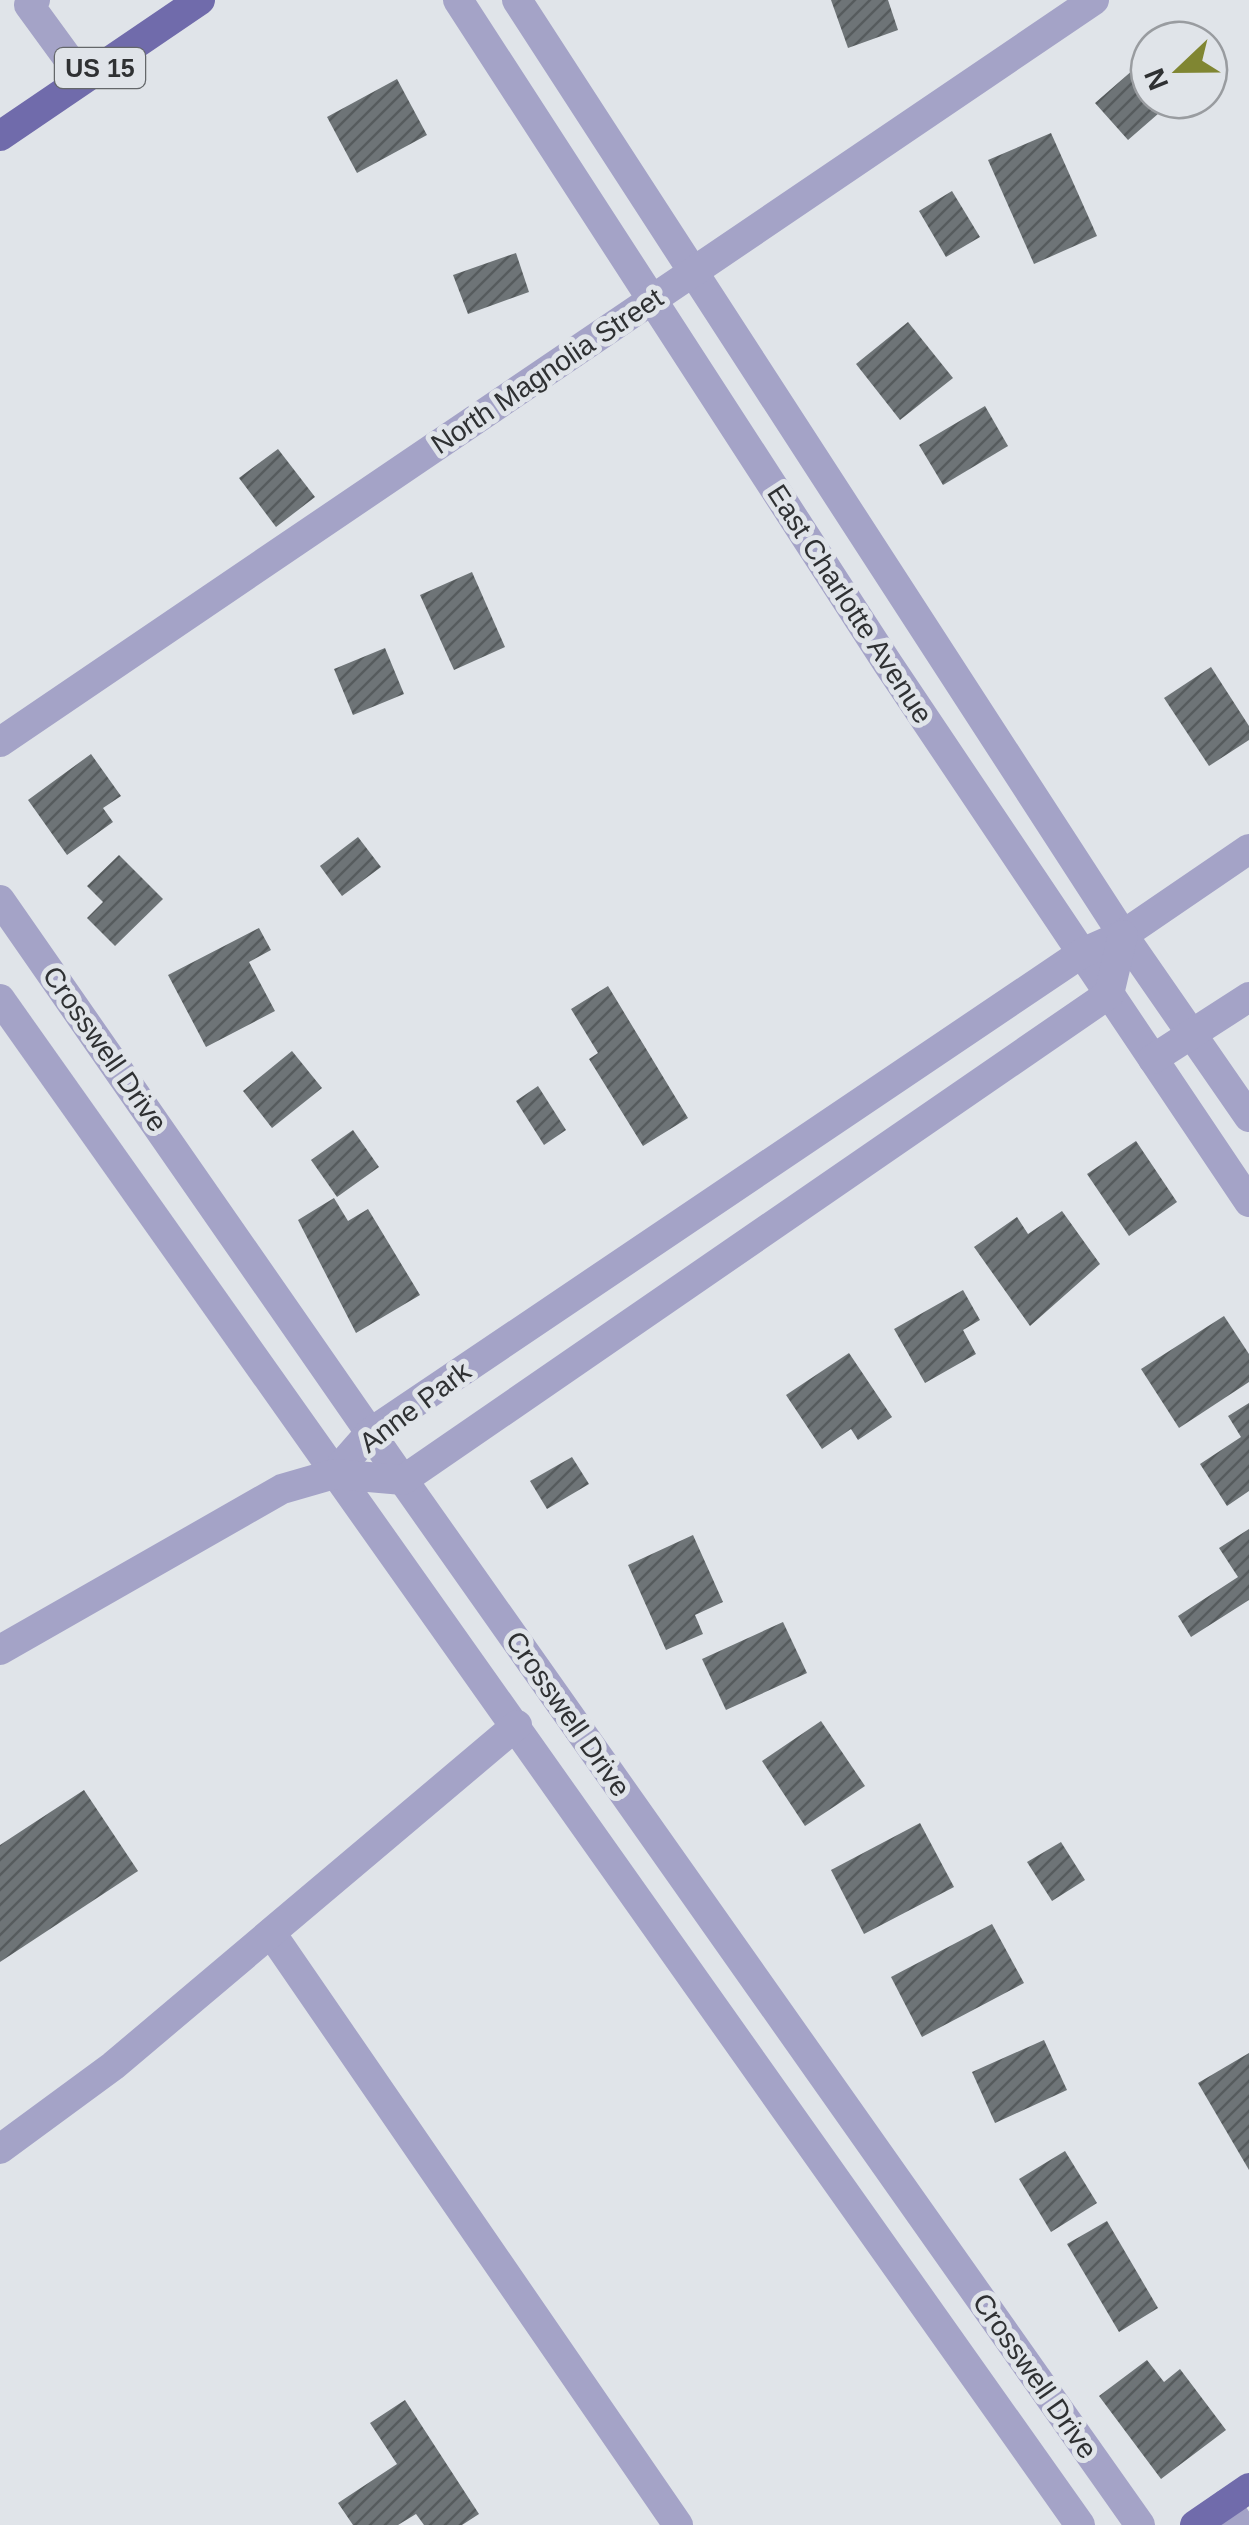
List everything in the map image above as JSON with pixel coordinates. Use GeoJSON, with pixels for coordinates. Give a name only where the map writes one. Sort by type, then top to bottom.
{"type":"FeatureCollection","features":[{"type":"Feature","properties":{"kind":"main road","name":"US 15"},"geometry":{"type":"LineString","coordinates":[[0,136],[200,0]]}},
{"type":"Feature","properties":{"kind":"main road"},"geometry":{"type":"LineString","coordinates":[[1195,2525],[1238,2506]]}},
{"type":"Feature","properties":{"kind":"street","name":"East Charlotte Avenue"},"geometry":{"type":"LineString","coordinates":[[458,0],[888,664],[1249,1202]]}},
{"type":"Feature","properties":{"kind":"street","name":"East Charlotte Avenue"},"geometry":{"type":"LineString","coordinates":[[517,0],[1123,935],[1249,1117]]}},
{"type":"Feature","properties":{"kind":"street","name":"North Magnolia Street"},"geometry":{"type":"LineString","coordinates":[[0,742],[1094,0]]}},
{"type":"Feature","properties":{"kind":"street"},"geometry":{"type":"LineString","coordinates":[[28,2],[83,79]]}},
{"type":"Feature","properties":{"kind":"street","name":"Anne Park"},"geometry":{"type":"LineString","coordinates":[[334,1474],[370,1433],[1082,954],[1123,935],[1249,849]]}},
{"type":"Feature","properties":{"kind":"street","name":"Crosswell Drive"},"geometry":{"type":"LineString","coordinates":[[0,900],[370,1433],[1140,2525]]}},
{"type":"Feature","properties":{"kind":"street"},"geometry":{"type":"LineString","coordinates":[[1110,994],[1123,935]]}},
{"type":"Feature","properties":{"kind":"street","name":"Anne Park"},"geometry":{"type":"LineString","coordinates":[[334,1474],[403,1480],[1110,994]]}},
{"type":"Feature","properties":{"kind":"street"},"geometry":{"type":"LineString","coordinates":[[1153,1059],[1249,996]]}},
{"type":"Feature","properties":{"kind":"street","name":"Crosswell Drive"},"geometry":{"type":"LineString","coordinates":[[0,999],[1080,2525]]}},
{"type":"Feature","properties":{"kind":"street"},"geometry":{"type":"LineString","coordinates":[[0,1650],[282,1490],[334,1474]]}},
{"type":"Feature","properties":{"kind":"street"},"geometry":{"type":"LineString","coordinates":[[0,2149],[113,2066],[517,1725]]}},
{"type":"Feature","properties":{"kind":"street"},"geometry":{"type":"LineString","coordinates":[[271,1932],[678,2525]]}},
{"type":"Feature","properties":{"kind":"building"},"geometry":{"type":"Polygon","coordinates":[[[831,0],[888,0],[898,30],[848,48],[831,0]]]}},
{"type":"Feature","properties":{"kind":"building"},"geometry":{"type":"Polygon","coordinates":[[[1129,73],[1129,120],[1151,120],[1128,140],[1095,103],[1129,73]]]}},
{"type":"Feature","properties":{"kind":"building"},"geometry":{"type":"Polygon","coordinates":[[[397,79],[427,135],[357,173],[327,117],[397,79]]]}},
{"type":"Feature","properties":{"kind":"building"},"geometry":{"type":"Polygon","coordinates":[[[1051,133],[1097,236],[1034,264],[988,160],[1051,133]]]}},
{"type":"Feature","properties":{"kind":"building"},"geometry":{"type":"Polygon","coordinates":[[[952,191],[980,237],[946,257],[919,211],[952,191]]]}},
{"type":"Feature","properties":{"kind":"building"},"geometry":{"type":"Polygon","coordinates":[[[516,253],[529,292],[468,314],[453,275],[516,253]]]}},
{"type":"Feature","properties":{"kind":"building"},"geometry":{"type":"Polygon","coordinates":[[[908,322],[953,378],[900,420],[856,364],[908,322]]]}},
{"type":"Feature","properties":{"kind":"building"},"geometry":{"type":"Polygon","coordinates":[[[985,406],[1008,446],[943,485],[919,445],[985,406]]]}},
{"type":"Feature","properties":{"kind":"building"},"geometry":{"type":"Polygon","coordinates":[[[278,449],[315,497],[276,527],[239,478],[278,449]]]}},
{"type":"Feature","properties":{"kind":"building"},"geometry":{"type":"Polygon","coordinates":[[[472,572],[505,647],[454,670],[420,595],[472,572]]]}},
{"type":"Feature","properties":{"kind":"building"},"geometry":{"type":"Polygon","coordinates":[[[385,648],[404,694],[353,715],[334,669],[385,648]]]}},
{"type":"Feature","properties":{"kind":"building"},"geometry":{"type":"Polygon","coordinates":[[[1211,667],[1249,726],[1249,740],[1209,766],[1164,698],[1211,667]]]}},
{"type":"Feature","properties":{"kind":"building"},"geometry":{"type":"Polygon","coordinates":[[[91,754],[121,796],[103,808],[113,822],[67,855],[28,800],[91,754]]]}},
{"type":"Feature","properties":{"kind":"building"},"geometry":{"type":"Polygon","coordinates":[[[358,837],[381,867],[342,896],[320,866],[358,837]]]}},
{"type":"Feature","properties":{"kind":"building"},"geometry":{"type":"Polygon","coordinates":[[[119,855],[163,899],[115,946],[87,918],[103,902],[87,886],[119,855]]]}},
{"type":"Feature","properties":{"kind":"building"},"geometry":{"type":"Polygon","coordinates":[[[259,928],[271,950],[249,962],[275,1011],[206,1047],[168,975],[259,928]]]}},
{"type":"Feature","properties":{"kind":"building"},"geometry":{"type":"Polygon","coordinates":[[[608,986],[688,1118],[643,1146],[589,1059],[598,1053],[571,1009],[608,986]]]}},
{"type":"Feature","properties":{"kind":"building"},"geometry":{"type":"Polygon","coordinates":[[[292,1051],[322,1088],[272,1128],[243,1091],[292,1051]]]}},
{"type":"Feature","properties":{"kind":"building"},"geometry":{"type":"Polygon","coordinates":[[[538,1086],[566,1130],[544,1145],[516,1101],[538,1086]]]}},
{"type":"Feature","properties":{"kind":"building"},"geometry":{"type":"Polygon","coordinates":[[[353,1130],[379,1167],[337,1197],[311,1160],[353,1130]]]}},
{"type":"Feature","properties":{"kind":"building"},"geometry":{"type":"Polygon","coordinates":[[[1136,1141],[1177,1202],[1129,1236],[1087,1174],[1136,1141]]]}},
{"type":"Feature","properties":{"kind":"building"},"geometry":{"type":"Polygon","coordinates":[[[334,1198],[348,1221],[368,1209],[420,1295],[356,1333],[298,1220],[334,1198]]]}},
{"type":"Feature","properties":{"kind":"building"},"geometry":{"type":"Polygon","coordinates":[[[1062,1211],[1100,1264],[1030,1326],[974,1247],[1017,1217],[1028,1234],[1062,1211]]]}},
{"type":"Feature","properties":{"kind":"building"},"geometry":{"type":"Polygon","coordinates":[[[963,1290],[980,1320],[963,1330],[976,1354],[925,1383],[894,1329],[963,1290]]]}},
{"type":"Feature","properties":{"kind":"building"},"geometry":{"type":"Polygon","coordinates":[[[1224,1316],[1249,1354],[1249,1382],[1179,1428],[1141,1369],[1224,1316]]]}},
{"type":"Feature","properties":{"kind":"building"},"geometry":{"type":"Polygon","coordinates":[[[849,1353],[892,1417],[858,1440],[851,1429],[822,1449],[786,1395],[849,1353]]]}},
{"type":"Feature","properties":{"kind":"building"},"geometry":{"type":"Polygon","coordinates":[[[1249,1403],[1249,1491],[1227,1506],[1200,1464],[1241,1437],[1228,1416],[1249,1403]]]}},
{"type":"Feature","properties":{"kind":"building"},"geometry":{"type":"Polygon","coordinates":[[[572,1457],[589,1484],[547,1509],[530,1481],[572,1457]]]}},
{"type":"Feature","properties":{"kind":"building"},"geometry":{"type":"Polygon","coordinates":[[[1249,1529],[1249,1600],[1191,1637],[1178,1616],[1238,1577],[1219,1548],[1249,1529]]]}},
{"type":"Feature","properties":{"kind":"building"},"geometry":{"type":"Polygon","coordinates":[[[693,1535],[723,1602],[695,1615],[703,1634],[666,1650],[628,1565],[693,1535]]]}},
{"type":"Feature","properties":{"kind":"building"},"geometry":{"type":"Polygon","coordinates":[[[783,1622],[807,1673],[726,1710],[702,1659],[783,1622]]]}},
{"type":"Feature","properties":{"kind":"building"},"geometry":{"type":"Polygon","coordinates":[[[821,1721],[865,1786],[805,1826],[762,1761],[821,1721]]]}},
{"type":"Feature","properties":{"kind":"building"},"geometry":{"type":"Polygon","coordinates":[[[84,1790],[138,1871],[0,1962],[0,1845],[84,1790]]]}},
{"type":"Feature","properties":{"kind":"building"},"geometry":{"type":"Polygon","coordinates":[[[920,1823],[954,1887],[864,1934],[831,1870],[920,1823]]]}},
{"type":"Feature","properties":{"kind":"building"},"geometry":{"type":"Polygon","coordinates":[[[1061,1842],[1085,1880],[1052,1901],[1027,1862],[1061,1842]]]}},
{"type":"Feature","properties":{"kind":"building"},"geometry":{"type":"Polygon","coordinates":[[[992,1924],[1024,1983],[922,2037],[891,1977],[992,1924]]]}},
{"type":"Feature","properties":{"kind":"building"},"geometry":{"type":"Polygon","coordinates":[[[1044,2040],[1067,2090],[995,2123],[972,2072],[1044,2040]]]}},
{"type":"Feature","properties":{"kind":"building"},"geometry":{"type":"Polygon","coordinates":[[[1249,2053],[1249,2170],[1198,2083],[1249,2053]]]}},
{"type":"Feature","properties":{"kind":"building"},"geometry":{"type":"Polygon","coordinates":[[[1065,2151],[1097,2203],[1051,2232],[1019,2179],[1065,2151]]]}},
{"type":"Feature","properties":{"kind":"building"},"geometry":{"type":"Polygon","coordinates":[[[1107,2221],[1158,2308],[1119,2332],[1067,2244],[1107,2221]]]}},
{"type":"Feature","properties":{"kind":"building"},"geometry":{"type":"Polygon","coordinates":[[[1147,2360],[1164,2382],[1180,2369],[1226,2430],[1161,2479],[1099,2396],[1147,2360]]]}},
{"type":"Feature","properties":{"kind":"building"},"geometry":{"type":"Polygon","coordinates":[[[405,2400],[479,2514],[462,2525],[424,2525],[416,2514],[398,2525],[353,2525],[338,2503],[397,2464],[370,2423],[405,2400]]]}}]}
